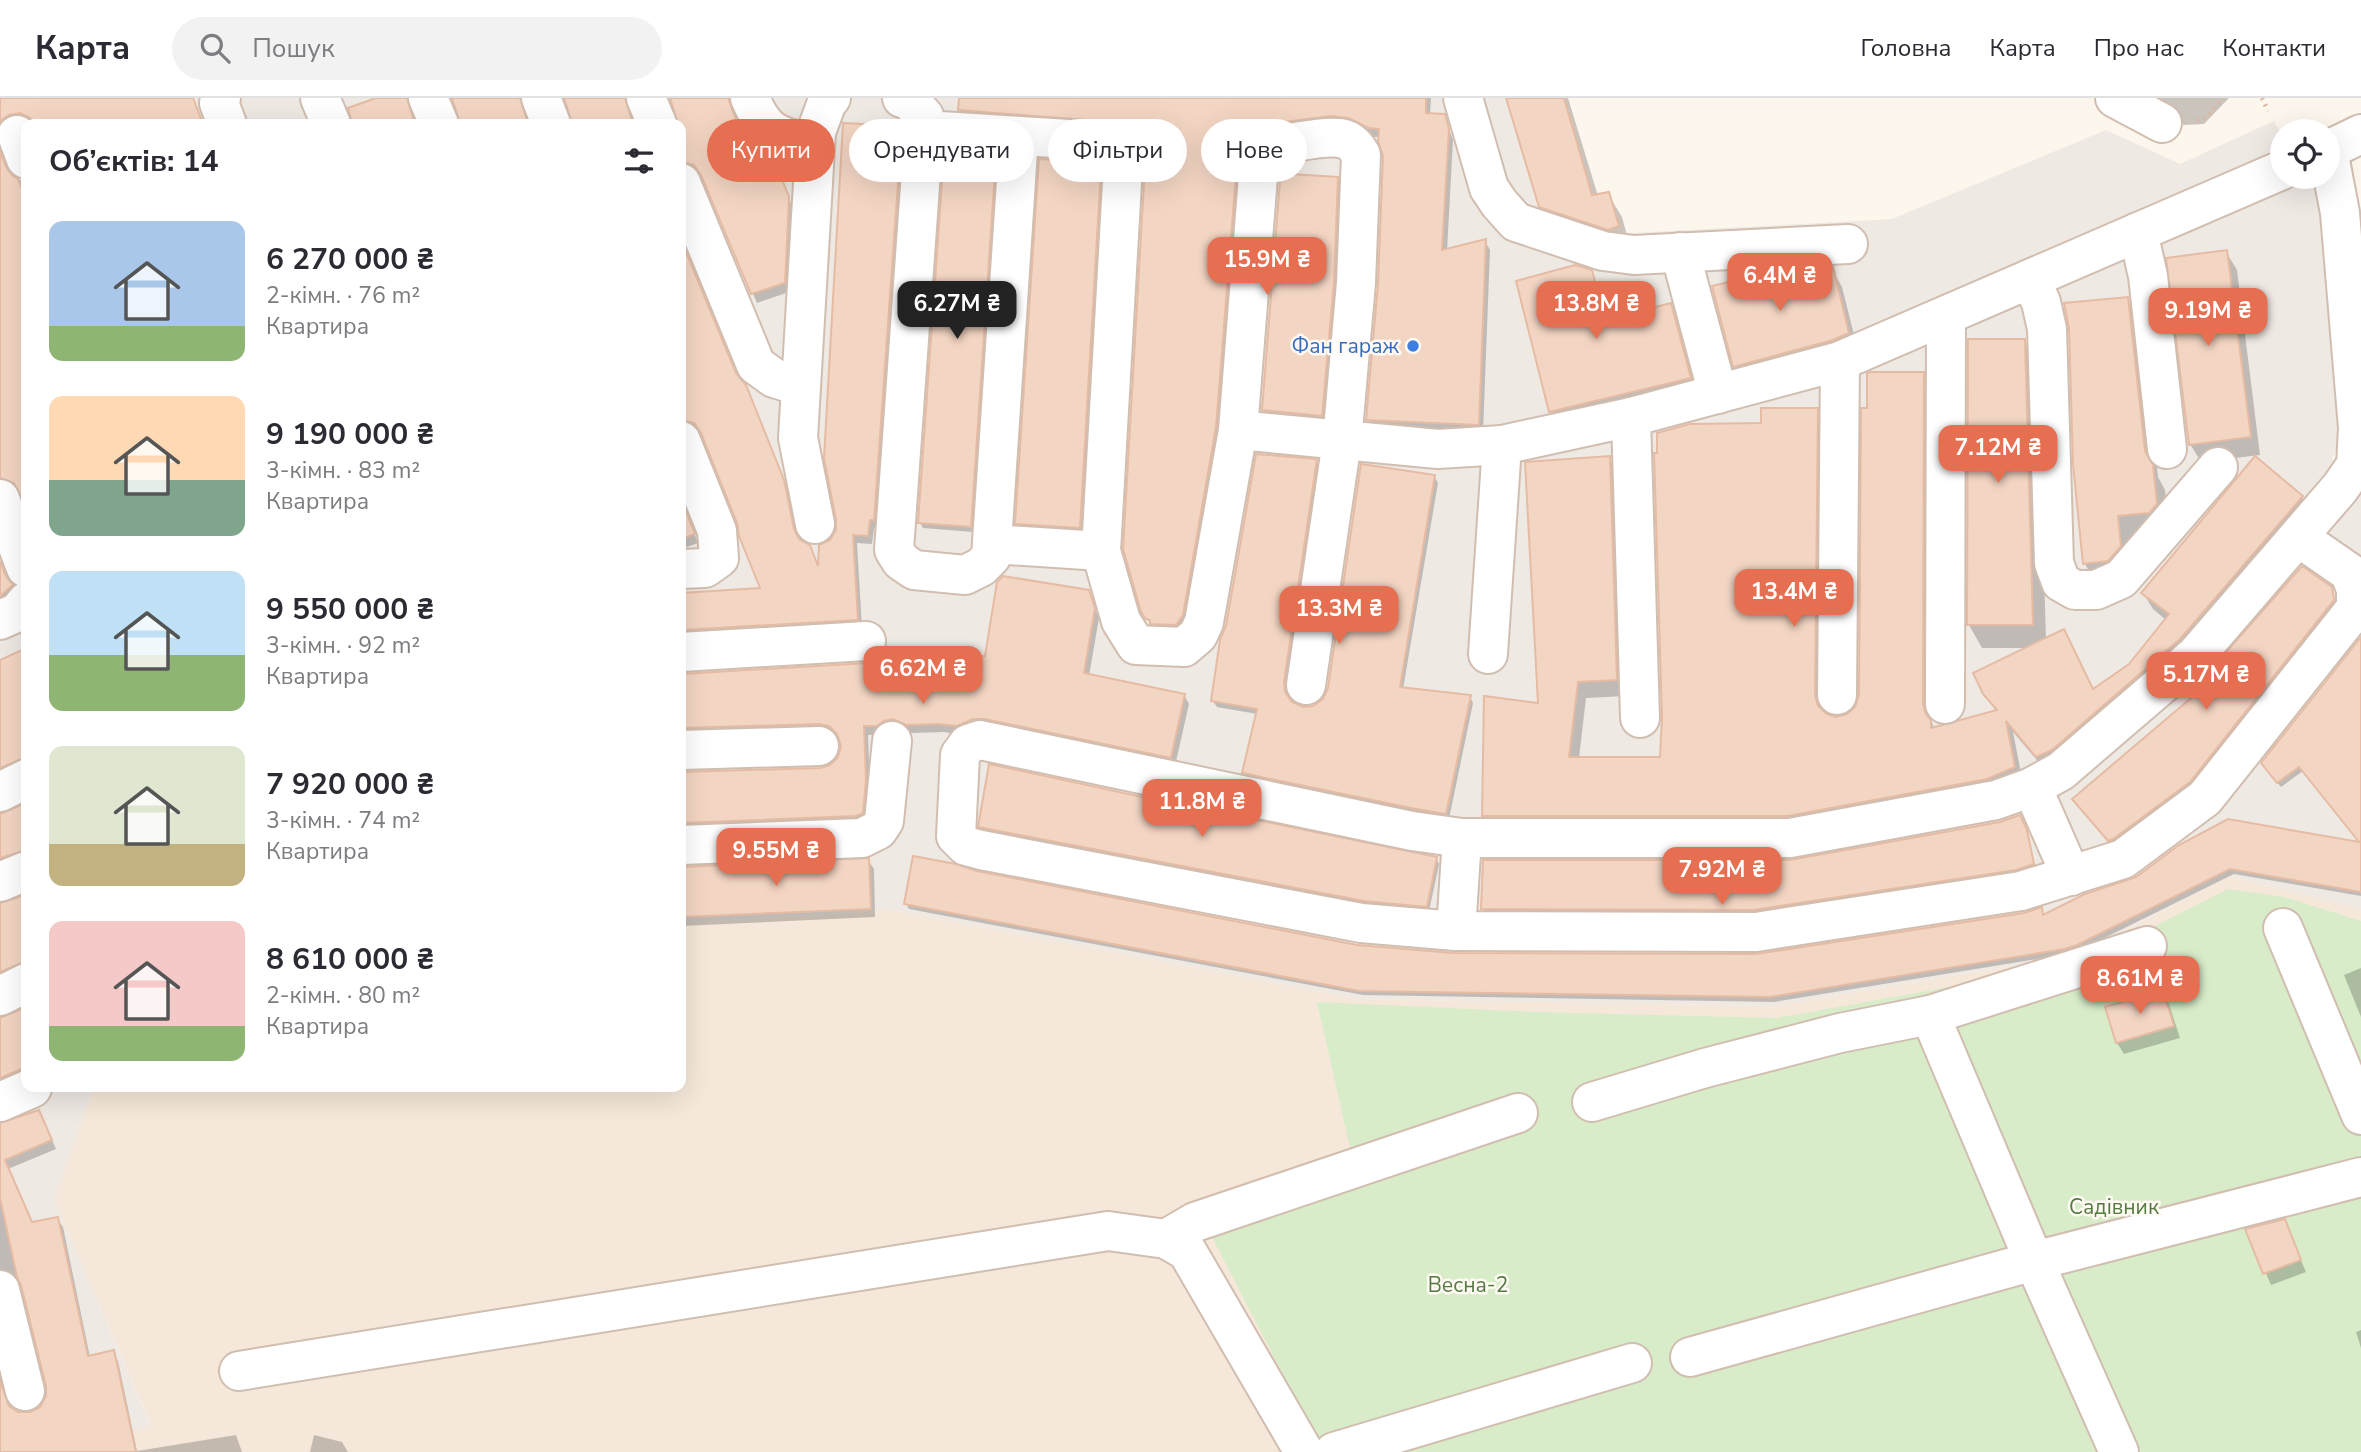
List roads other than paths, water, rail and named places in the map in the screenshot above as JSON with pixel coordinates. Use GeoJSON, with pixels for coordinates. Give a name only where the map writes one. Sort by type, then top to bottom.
{"type":"FeatureCollection","features":[{"type":"Feature","properties":{"kind":"street"},"geometry":{"type":"LineString","coordinates":[[220,98],[219,103],[225,119]]}},
{"type":"Feature","properties":{"kind":"street"},"geometry":{"type":"LineString","coordinates":[[320,98],[329,119]]}},
{"type":"Feature","properties":{"kind":"street"},"geometry":{"type":"LineString","coordinates":[[428,98],[437,119]]}},
{"type":"Feature","properties":{"kind":"street"},"geometry":{"type":"LineString","coordinates":[[541,98],[549,119]]}},
{"type":"Feature","properties":{"kind":"street"},"geometry":{"type":"LineString","coordinates":[[646,98],[655,119]]}},
{"type":"Feature","properties":{"kind":"street"},"geometry":{"type":"LineString","coordinates":[[750,98],[760,119]]}},
{"type":"Feature","properties":{"kind":"street"},"geometry":{"type":"LineString","coordinates":[[821,119],[831,98]]}},
{"type":"Feature","properties":{"kind":"street"},"geometry":{"type":"LineString","coordinates":[[902,98],[909,100],[924,119]]}},
{"type":"Feature","properties":{"kind":"street"},"geometry":{"type":"LineString","coordinates":[[1463,98],[1489,188],[1499,204],[1516,222],[1603,251],[1633,255],[1848,244]]}},
{"type":"Feature","properties":{"kind":"street"},"geometry":{"type":"LineString","coordinates":[[2115,98],[2162,123]]}},
{"type":"Feature","properties":{"kind":"street"},"geometry":{"type":"LineString","coordinates":[[2340,144],[2361,134]]}},
{"type":"Feature","properties":{"kind":"street"},"geometry":{"type":"LineString","coordinates":[[1034,137],[1102,141],[1115,148],[1123,165],[1101,551],[1121,621],[1136,645],[1184,647],[1198,635],[1204,622],[1238,430],[1262,152],[1274,145],[1339,138],[1354,144],[1361,155],[1356,283],[1342,440],[1306,685]]}},
{"type":"Feature","properties":{"kind":"street"},"geometry":{"type":"LineString","coordinates":[[1238,430],[1438,449],[1502,446],[1631,417],[1840,361],[2270,175]]}},
{"type":"Feature","properties":{"kind":"street"},"geometry":{"type":"LineString","coordinates":[[813,182],[798,438],[815,524]]}},
{"type":"Feature","properties":{"kind":"street"},"geometry":{"type":"LineString","coordinates":[[921,182],[894,550],[901,561],[914,570],[965,575],[981,567],[991,557],[1016,182]]}},
{"type":"Feature","properties":{"kind":"street"},"geometry":{"type":"LineString","coordinates":[[2298,537],[2350,573],[2356,590],[2356,608],[2205,797],[2123,859],[2021,891],[1756,932],[1456,931],[1361,923],[966,846],[956,836],[960,755],[968,744],[980,740],[1412,831],[1462,838],[1790,838],[1996,800],[2032,787],[2061,771],[2196,655],[2340,488],[2356,465],[2358,428],[2341,227],[2335,189]]}},
{"type":"Feature","properties":{"kind":"street"},"geometry":{"type":"LineString","coordinates":[[686,195],[757,365],[774,378],[800,386]]}},
{"type":"Feature","properties":{"kind":"street"},"geometry":{"type":"LineString","coordinates":[[2138,232],[2148,276],[2167,449]]}},
{"type":"Feature","properties":{"kind":"street"},"geometry":{"type":"LineString","coordinates":[[1680,252],[1718,394]]}},
{"type":"Feature","properties":{"kind":"street"},"geometry":{"type":"LineString","coordinates":[[2029,279],[2041,302],[2048,329],[2054,563],[2061,582],[2075,590],[2096,590],[2120,579],[2218,467]]}},
{"type":"Feature","properties":{"kind":"street"},"geometry":{"type":"LineString","coordinates":[[1945,316],[1945,704]]}},
{"type":"Feature","properties":{"kind":"street"},"geometry":{"type":"LineString","coordinates":[[1837,695],[1840,361]]}},
{"type":"Feature","properties":{"kind":"street"},"geometry":{"type":"LineString","coordinates":[[1631,417],[1640,718]]}},
{"type":"Feature","properties":{"kind":"street"},"geometry":{"type":"LineString","coordinates":[[1488,654],[1502,446]]}},
{"type":"Feature","properties":{"kind":"street"},"geometry":{"type":"LineString","coordinates":[[686,453],[718,531],[719,558],[705,568],[686,569]]}},
{"type":"Feature","properties":{"kind":"street"},"geometry":{"type":"LineString","coordinates":[[0,499],[21,555]]}},
{"type":"Feature","properties":{"kind":"street"},"geometry":{"type":"LineString","coordinates":[[992,544],[1101,551]]}},
{"type":"Feature","properties":{"kind":"street"},"geometry":{"type":"LineString","coordinates":[[0,620],[21,608]]}},
{"type":"Feature","properties":{"kind":"street"},"geometry":{"type":"LineString","coordinates":[[686,652],[866,641]]}},
{"type":"Feature","properties":{"kind":"street"},"geometry":{"type":"LineString","coordinates":[[686,845],[862,838],[878,830],[884,821],[892,741]]}},
{"type":"Feature","properties":{"kind":"street"},"geometry":{"type":"LineString","coordinates":[[686,750],[819,746]]}},
{"type":"Feature","properties":{"kind":"street"},"geometry":{"type":"LineString","coordinates":[[0,792],[21,782]]}},
{"type":"Feature","properties":{"kind":"street"},"geometry":{"type":"LineString","coordinates":[[2032,787],[2071,876]]}},
{"type":"Feature","properties":{"kind":"street"},"geometry":{"type":"LineString","coordinates":[[1456,931],[1462,838]]}},
{"type":"Feature","properties":{"kind":"street"},"geometry":{"type":"LineString","coordinates":[[0,882],[21,872]]}},
{"type":"Feature","properties":{"kind":"street"},"geometry":{"type":"LineString","coordinates":[[2283,928],[2361,1115]]}},
{"type":"Feature","properties":{"kind":"street"},"geometry":{"type":"LineString","coordinates":[[1592,1102],[1705,1068],[1826,1037],[1930,1015],[2147,946]]}},
{"type":"Feature","properties":{"kind":"street"},"geometry":{"type":"LineString","coordinates":[[0,996],[21,986]]}},
{"type":"Feature","properties":{"kind":"street"},"geometry":{"type":"LineString","coordinates":[[1930,1015],[2034,1261],[2119,1452]]}},
{"type":"Feature","properties":{"kind":"street"},"geometry":{"type":"LineString","coordinates":[[1166,1239],[1206,1218],[1518,1113]]}},
{"type":"Feature","properties":{"kind":"street"},"geometry":{"type":"LineString","coordinates":[[1690,1357],[2034,1261],[2361,1177]]}},
{"type":"Feature","properties":{"kind":"street"},"geometry":{"type":"LineString","coordinates":[[239,1371],[1108,1231],[1166,1239],[1186,1251],[1304,1452]]}},
{"type":"Feature","properties":{"kind":"street"},"geometry":{"type":"LineString","coordinates":[[0,1290],[25,1391]]}},
{"type":"Feature","properties":{"kind":"street"},"geometry":{"type":"LineString","coordinates":[[1335,1452],[1632,1363]]}},
{"type":"Feature","properties":{"kind":"place","name":"Фан гараж"},"geometry":{"type":"Point","coordinates":[1413,346]}},
{"type":"Feature","properties":{"kind":"park label","name":"Садівник"},"geometry":{"type":"Point","coordinates":[2114,1207]}},
{"type":"Feature","properties":{"kind":"park label","name":"Весна-2"},"geometry":{"type":"Point","coordinates":[1468,1285]}}]}
